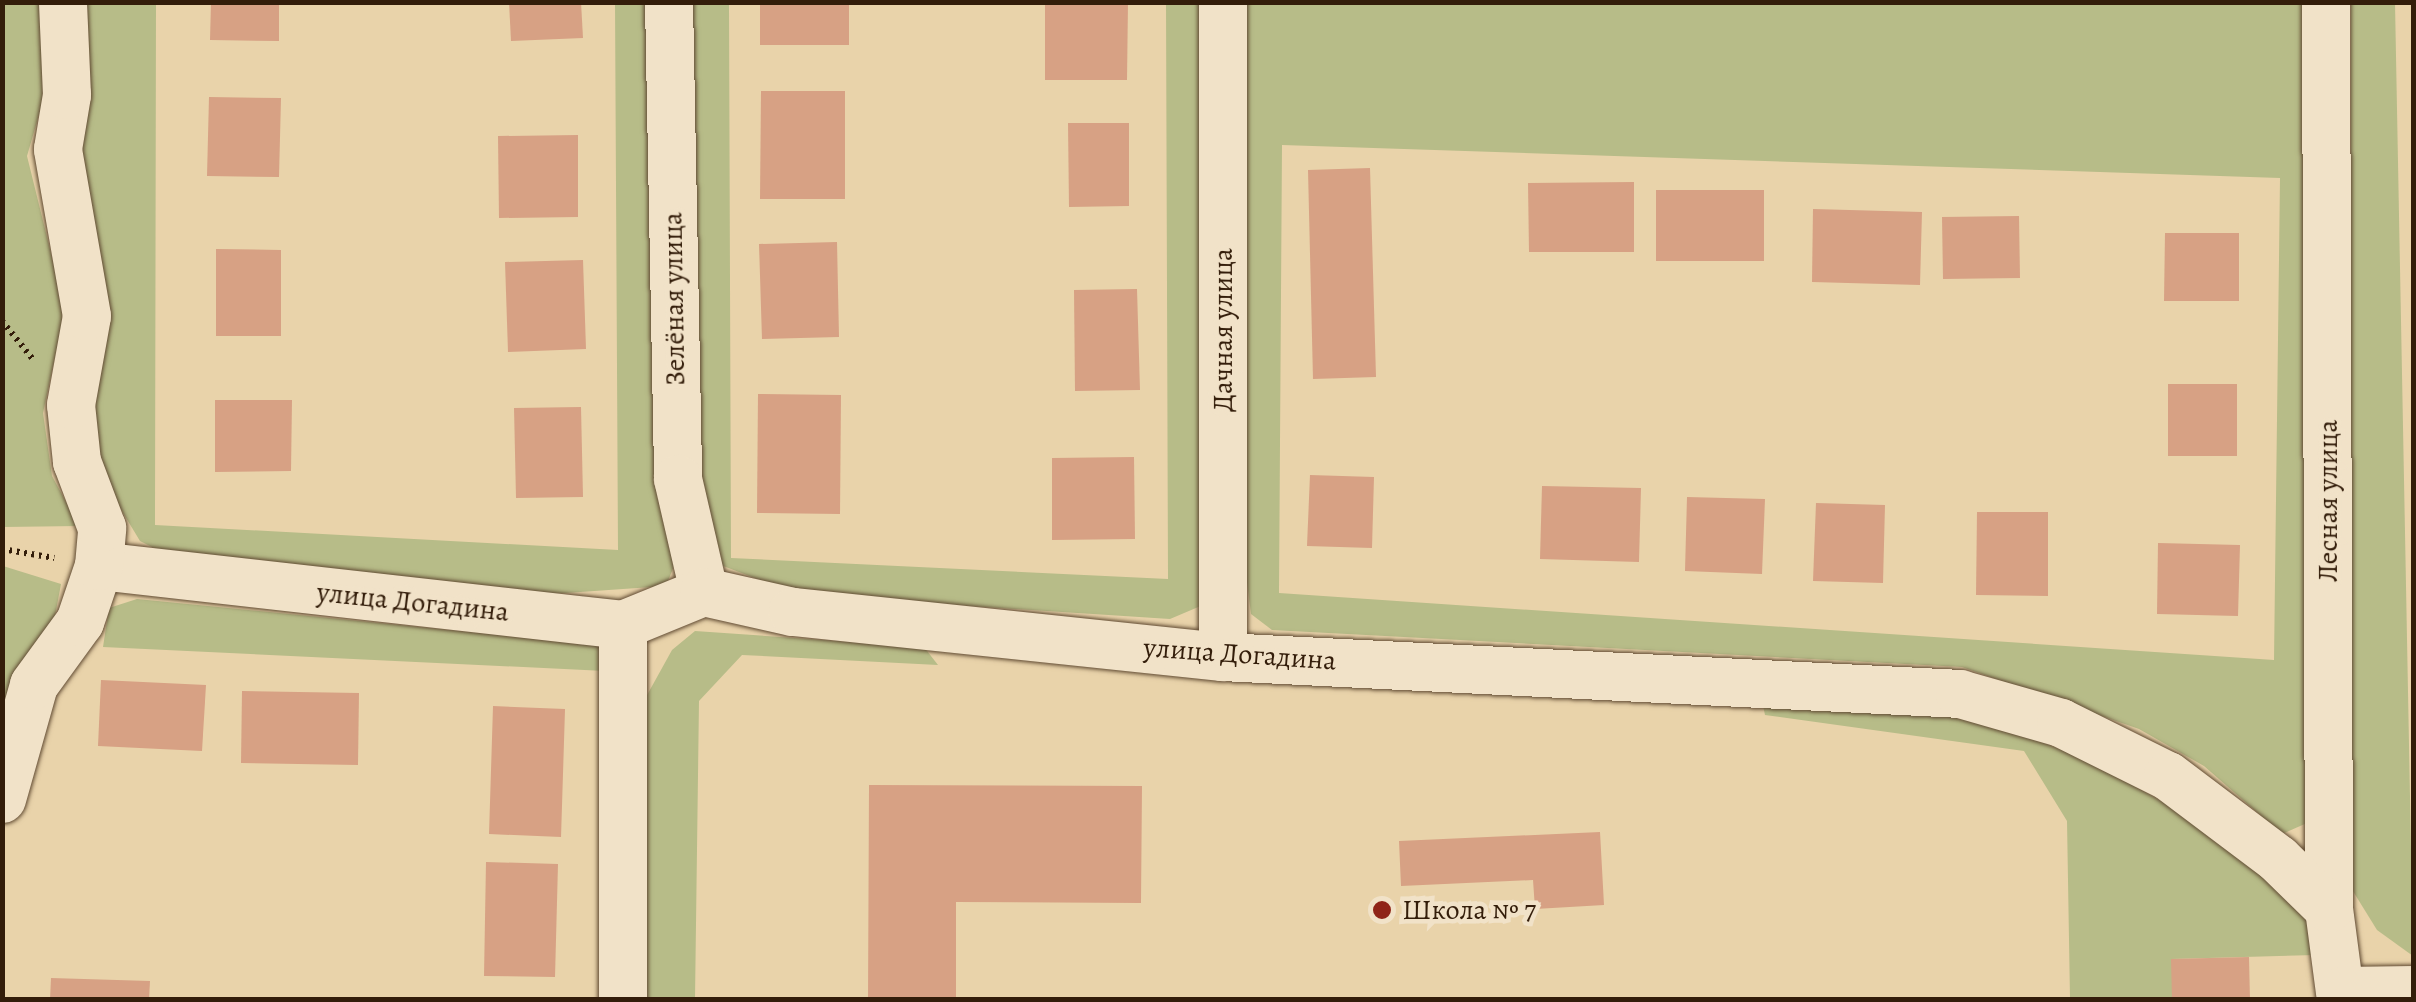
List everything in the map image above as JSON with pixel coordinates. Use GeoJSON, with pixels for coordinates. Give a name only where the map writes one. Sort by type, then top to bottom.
{"type":"FeatureCollection","features":[{"type":"Feature","properties":{"kind":"street"},"geometry":{"type":"LineString","coordinates":[[2,799],[34,685],[80,622],[99,566],[102,528],[77,462],[71,405],[87,316],[58,149],[66,94],[63,2]]}},
{"type":"Feature","properties":{"kind":"street","name":"Зелёная улица"},"geometry":{"type":"LineString","coordinates":[[669,2],[678,479],[704,592]]}},
{"type":"Feature","properties":{"kind":"street","name":"Дачная улица"},"geometry":{"type":"LineString","coordinates":[[1223,656],[1224,2]]}},
{"type":"Feature","properties":{"kind":"street","name":"Лесная улица"},"geometry":{"type":"LineString","coordinates":[[2326,2],[2329,909],[2341,995]]}},
{"type":"Feature","properties":{"kind":"street","name":"улица Догадина"},"geometry":{"type":"LineString","coordinates":[[99,566],[623,625],[704,592],[793,612],[1223,656],[1960,694],[2061,723],[2168,776],[2278,858],[2329,909]]}},
{"type":"Feature","properties":{"kind":"street"},"geometry":{"type":"LineString","coordinates":[[623,625],[623,1000]]}},
{"type":"Feature","properties":{"kind":"street"},"geometry":{"type":"LineString","coordinates":[[2341,995],[2414,990]]}},
{"type":"Feature","properties":{"kind":"green space"},"geometry":{"type":"Polygon","coordinates":[[[3,3],[41,3],[43,101],[27,156],[65,310],[43,413],[52,476],[79,526],[3,527],[3,3]]]}},
{"type":"Feature","properties":{"kind":"green space"},"geometry":{"type":"Polygon","coordinates":[[[81,3],[156,3],[155,525],[618,550],[615,3],[658,3],[678,556],[666,586],[537,595],[166,554],[140,541],[99,473],[89,417],[79,160],[91,93],[81,3]]]}},
{"type":"Feature","properties":{"kind":"green space"},"geometry":{"type":"Polygon","coordinates":[[[689,3],[729,3],[731,558],[1168,579],[1166,3],[1201,3],[1203,605],[1170,619],[800,595],[718,564],[698,478],[689,3]]]}},
{"type":"Feature","properties":{"kind":"green space"},"geometry":{"type":"Polygon","coordinates":[[[1242,3],[2309,3],[2307,823],[2282,834],[2204,766],[2139,729],[1962,667],[1272,630],[1251,614],[1247,582],[1242,3]],[[1282,145],[1279,593],[2274,660],[2280,178],[1282,145]]]}},
{"type":"Feature","properties":{"kind":"green space"},"geometry":{"type":"Polygon","coordinates":[[[2351,3],[2395,3],[2413,956],[2377,930],[2351,888],[2351,3]]]}},
{"type":"Feature","properties":{"kind":"green space"},"geometry":{"type":"Polygon","coordinates":[[[3,566],[61,584],[54,621],[3,721],[3,566]]]}},
{"type":"Feature","properties":{"kind":"green space"},"geometry":{"type":"Polygon","coordinates":[[[137,599],[600,645],[605,671],[103,647],[109,608],[137,599]]]}},
{"type":"Feature","properties":{"kind":"green space"},"geometry":{"type":"Polygon","coordinates":[[[695,631],[924,647],[938,665],[742,655],[699,701],[695,999],[643,999],[641,706],[672,650],[695,631]]]}},
{"type":"Feature","properties":{"kind":"green space"},"geometry":{"type":"Polygon","coordinates":[[[1762,701],[1900,707],[2002,727],[2088,760],[2195,820],[2294,903],[2314,930],[2315,955],[2172,959],[2172,999],[2070,999],[2067,821],[2024,751],[1765,715],[1762,701]]]}},
{"type":"Feature","properties":{"kind":"building"},"geometry":{"type":"Polygon","coordinates":[[[211,2],[279,2],[279,41],[210,40],[211,2]]]}},
{"type":"Feature","properties":{"kind":"building"},"geometry":{"type":"Polygon","coordinates":[[[509,2],[581,2],[583,38],[511,41],[509,2]]]}},
{"type":"Feature","properties":{"kind":"building"},"geometry":{"type":"Polygon","coordinates":[[[760,2],[849,2],[849,45],[760,45],[760,2]]]}},
{"type":"Feature","properties":{"kind":"building"},"geometry":{"type":"Polygon","coordinates":[[[1045,2],[1128,2],[1127,80],[1045,80],[1045,2]]]}},
{"type":"Feature","properties":{"kind":"building"},"geometry":{"type":"Polygon","coordinates":[[[761,91],[845,91],[845,199],[760,199],[761,91]]]}},
{"type":"Feature","properties":{"kind":"building"},"geometry":{"type":"Polygon","coordinates":[[[209,97],[281,98],[279,177],[207,176],[209,97]]]}},
{"type":"Feature","properties":{"kind":"building"},"geometry":{"type":"Polygon","coordinates":[[[1068,123],[1129,123],[1129,206],[1069,207],[1068,123]]]}},
{"type":"Feature","properties":{"kind":"building"},"geometry":{"type":"Polygon","coordinates":[[[578,135],[578,217],[499,218],[498,136],[578,135]]]}},
{"type":"Feature","properties":{"kind":"building"},"geometry":{"type":"Polygon","coordinates":[[[1370,168],[1376,377],[1313,379],[1308,170],[1370,168]]]}},
{"type":"Feature","properties":{"kind":"building"},"geometry":{"type":"Polygon","coordinates":[[[1634,182],[1634,252],[1529,252],[1528,183],[1634,182]]]}},
{"type":"Feature","properties":{"kind":"building"},"geometry":{"type":"Polygon","coordinates":[[[1656,190],[1764,190],[1764,261],[1656,261],[1656,190]]]}},
{"type":"Feature","properties":{"kind":"building"},"geometry":{"type":"Polygon","coordinates":[[[1813,209],[1922,212],[1920,285],[1812,282],[1813,209]]]}},
{"type":"Feature","properties":{"kind":"building"},"geometry":{"type":"Polygon","coordinates":[[[2019,216],[2020,278],[1943,279],[1942,217],[2019,216]]]}},
{"type":"Feature","properties":{"kind":"building"},"geometry":{"type":"Polygon","coordinates":[[[2165,233],[2239,233],[2239,301],[2164,301],[2165,233]]]}},
{"type":"Feature","properties":{"kind":"building"},"geometry":{"type":"Polygon","coordinates":[[[837,242],[839,337],[762,339],[759,244],[837,242]]]}},
{"type":"Feature","properties":{"kind":"building"},"geometry":{"type":"Polygon","coordinates":[[[216,249],[281,250],[281,336],[216,336],[216,249]]]}},
{"type":"Feature","properties":{"kind":"building"},"geometry":{"type":"Polygon","coordinates":[[[583,260],[586,349],[508,352],[505,262],[583,260]]]}},
{"type":"Feature","properties":{"kind":"building"},"geometry":{"type":"Polygon","coordinates":[[[1137,289],[1140,390],[1075,391],[1074,290],[1137,289]]]}},
{"type":"Feature","properties":{"kind":"building"},"geometry":{"type":"Polygon","coordinates":[[[2168,384],[2237,384],[2237,456],[2168,456],[2168,384]]]}},
{"type":"Feature","properties":{"kind":"building"},"geometry":{"type":"Polygon","coordinates":[[[758,394],[841,395],[840,514],[757,513],[758,394]]]}},
{"type":"Feature","properties":{"kind":"building"},"geometry":{"type":"Polygon","coordinates":[[[215,400],[292,400],[291,471],[215,472],[215,400]]]}},
{"type":"Feature","properties":{"kind":"building"},"geometry":{"type":"Polygon","coordinates":[[[581,407],[583,497],[516,498],[514,408],[581,407]]]}},
{"type":"Feature","properties":{"kind":"building"},"geometry":{"type":"Polygon","coordinates":[[[1134,457],[1135,539],[1052,540],[1052,458],[1134,457]]]}},
{"type":"Feature","properties":{"kind":"building"},"geometry":{"type":"Polygon","coordinates":[[[1310,475],[1374,477],[1372,548],[1307,546],[1310,475]]]}},
{"type":"Feature","properties":{"kind":"building"},"geometry":{"type":"Polygon","coordinates":[[[1542,486],[1641,488],[1639,562],[1540,559],[1542,486]]]}},
{"type":"Feature","properties":{"kind":"building"},"geometry":{"type":"Polygon","coordinates":[[[1687,497],[1765,499],[1762,574],[1685,571],[1687,497]]]}},
{"type":"Feature","properties":{"kind":"building"},"geometry":{"type":"Polygon","coordinates":[[[1816,503],[1885,505],[1883,583],[1813,581],[1816,503]]]}},
{"type":"Feature","properties":{"kind":"building"},"geometry":{"type":"Polygon","coordinates":[[[1977,512],[2048,512],[2048,596],[1976,595],[1977,512]]]}},
{"type":"Feature","properties":{"kind":"building"},"geometry":{"type":"Polygon","coordinates":[[[2158,543],[2240,545],[2238,616],[2157,614],[2158,543]]]}},
{"type":"Feature","properties":{"kind":"building"},"geometry":{"type":"Polygon","coordinates":[[[101,680],[206,685],[202,751],[98,746],[101,680]]]}},
{"type":"Feature","properties":{"kind":"building"},"geometry":{"type":"Polygon","coordinates":[[[242,691],[359,693],[358,765],[241,763],[242,691]]]}},
{"type":"Feature","properties":{"kind":"building"},"geometry":{"type":"Polygon","coordinates":[[[493,706],[565,709],[561,837],[489,834],[493,706]]]}},
{"type":"Feature","properties":{"kind":"building"},"geometry":{"type":"Polygon","coordinates":[[[869,785],[1142,786],[1141,903],[956,902],[956,1000],[868,1000],[869,785]]]}},
{"type":"Feature","properties":{"kind":"building"},"geometry":{"type":"Polygon","coordinates":[[[1600,832],[1604,905],[1535,909],[1533,880],[1401,886],[1399,841],[1600,832]]]}},
{"type":"Feature","properties":{"kind":"building"},"geometry":{"type":"Polygon","coordinates":[[[486,862],[558,864],[555,977],[484,976],[486,862]]]}},
{"type":"Feature","properties":{"kind":"building"},"geometry":{"type":"Polygon","coordinates":[[[2249,957],[2250,1000],[2172,1000],[2171,959],[2249,957]]]}},
{"type":"Feature","properties":{"kind":"building"},"geometry":{"type":"Polygon","coordinates":[[[51,978],[150,981],[149,1000],[50,1000],[51,978]]]}},
{"type":"Feature","properties":{"kind":"place","name":"Школа № 7"},"geometry":{"type":"Point","coordinates":[1382,910]}}]}
